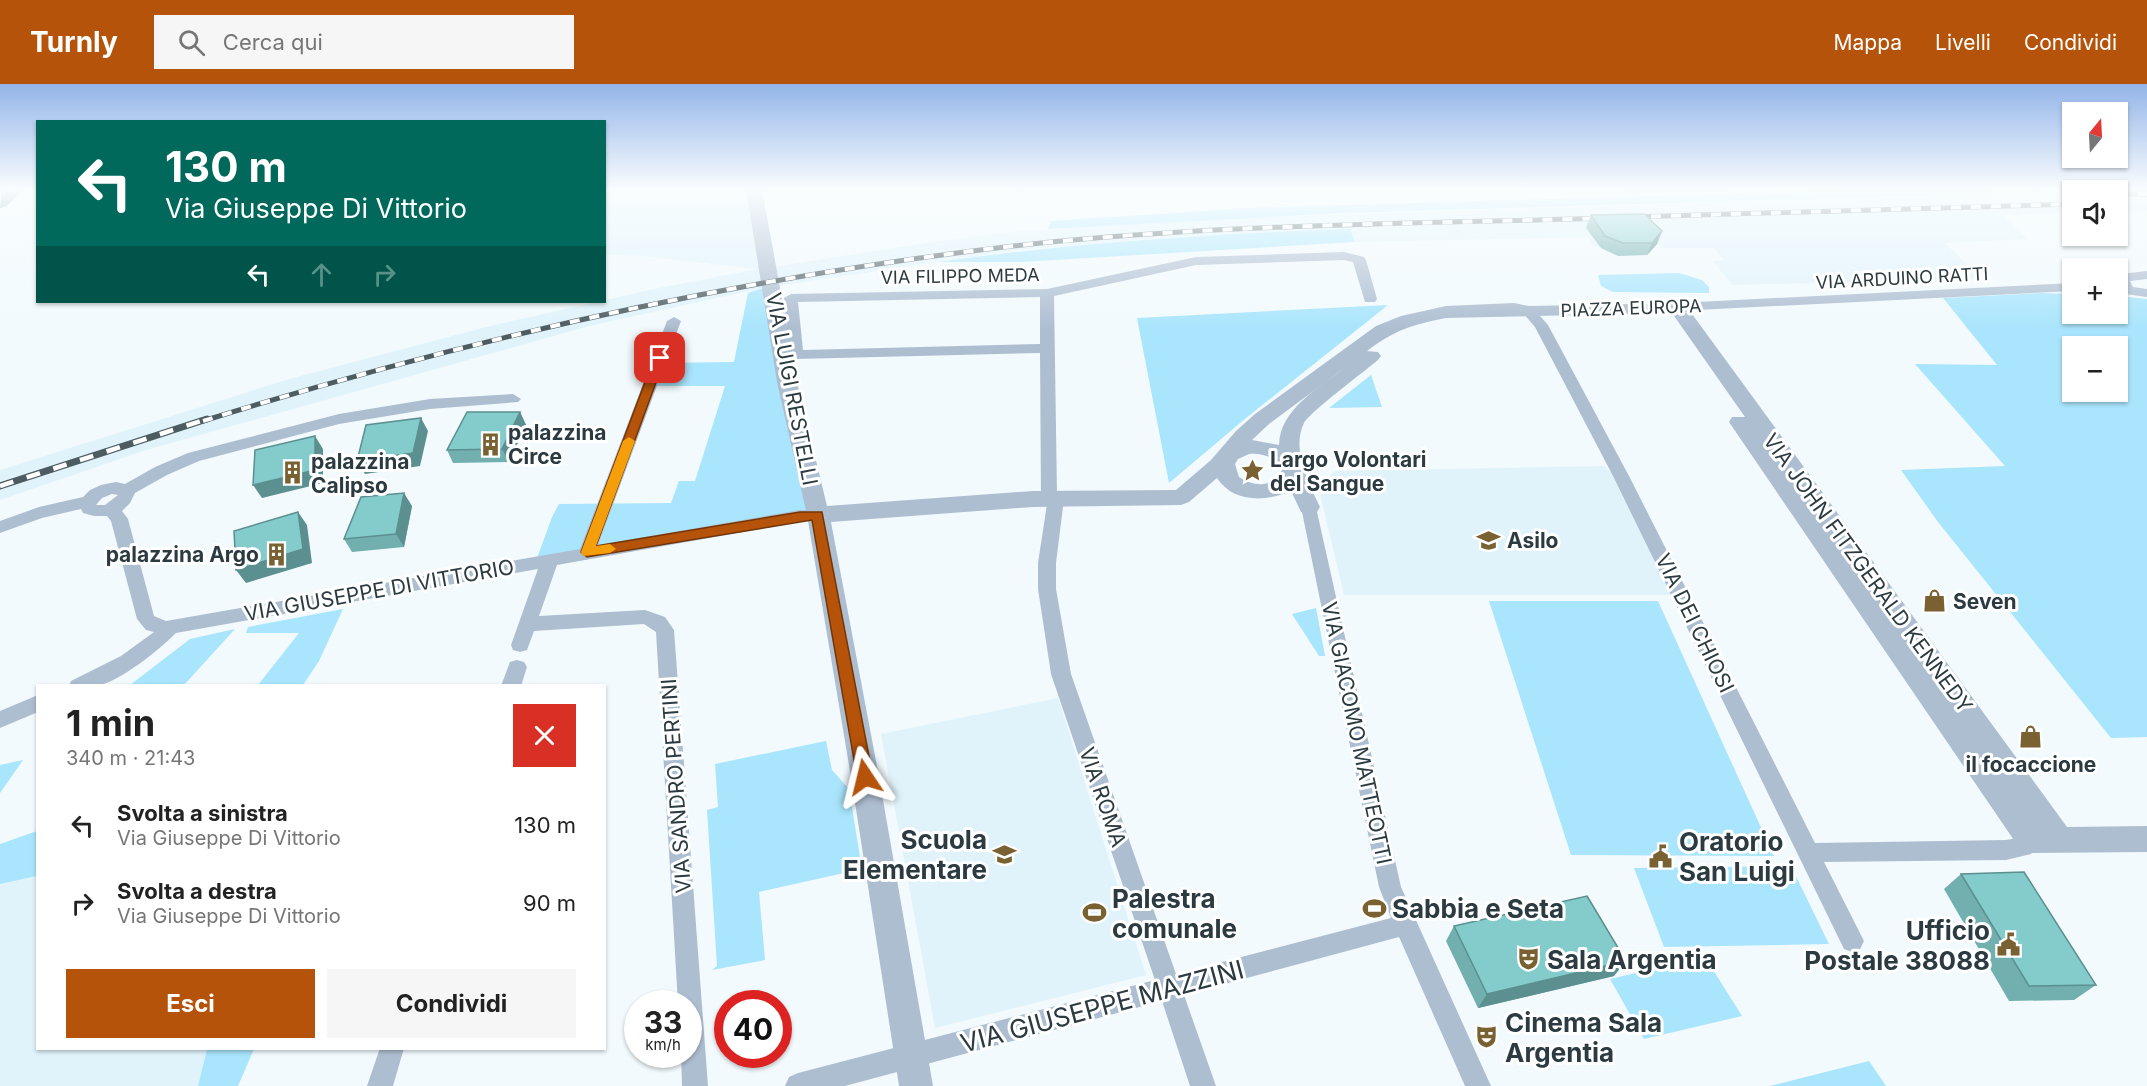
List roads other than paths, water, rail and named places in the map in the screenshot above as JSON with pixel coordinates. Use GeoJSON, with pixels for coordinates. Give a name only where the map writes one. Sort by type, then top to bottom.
{"type":"FeatureCollection","features":[{"type":"Feature","properties":{"kind":"street","name":"VIA LUIGI RESTELLI"},"geometry":{"type":"LineString","coordinates":[[763,236],[792,411],[818,515],[865,777],[913,1072]]}},
{"type":"Feature","properties":{"kind":"street","name":"VIA FILIPPO MEDA"},"geometry":{"type":"LineString","coordinates":[[1048,348],[796,355],[791,298],[1047,293],[1196,261],[1344,256],[1359,261],[1370,299]]}},
{"type":"Feature","properties":{"kind":"street"},"geometry":{"type":"LineString","coordinates":[[2128,277],[2147,275]]}},
{"type":"Feature","properties":{"kind":"street","name":"VIA ARDUINO RATTI"},"geometry":{"type":"LineString","coordinates":[[1733,305],[2062,288]]}},
{"type":"Feature","properties":{"kind":"street"},"geometry":{"type":"LineString","coordinates":[[2128,291],[2147,293]]}},
{"type":"Feature","properties":{"kind":"street","name":"VIA ROMA"},"geometry":{"type":"LineString","coordinates":[[1047,293],[1052,499],[1047,589],[1059,667],[1203,1086]]}},
{"type":"Feature","properties":{"kind":"street","name":"PIAZZA EUROPA"},"geometry":{"type":"LineString","coordinates":[[1529,312],[1733,305]]}},
{"type":"Feature","properties":{"kind":"street","name":"VIA JOHN FITZGERALD KENNEDY"},"geometry":{"type":"LineString","coordinates":[[1668,307],[2060,839]]}},
{"type":"Feature","properties":{"kind":"street","name":"VIA JOHN FITZGERALD KENNEDY"},"geometry":{"type":"LineString","coordinates":[[1668,307],[2030,840]]}},
{"type":"Feature","properties":{"kind":"street"},"geometry":{"type":"LineString","coordinates":[[1514,309],[1529,312],[1441,321],[1394,340],[1299,415],[1291,426],[1293,470],[1291,479],[1282,488],[1269,492],[1252,492],[1238,486],[1227,477],[1223,465],[1243,436],[1262,419],[1371,337],[1391,326],[1417,317],[1446,312],[1514,309]]}},
{"type":"Feature","properties":{"kind":"street","name":"VIA DEI CHIOSI"},"geometry":{"type":"LineString","coordinates":[[1529,312],[1541,325],[1622,476],[1852,941]]}},
{"type":"Feature","properties":{"kind":"street"},"geometry":{"type":"LineString","coordinates":[[587,552],[674,321]]}},
{"type":"Feature","properties":{"kind":"street"},"geometry":{"type":"LineString","coordinates":[[126,491],[161,471],[194,457],[339,418],[430,404],[513,399]]}},
{"type":"Feature","properties":{"kind":"street"},"geometry":{"type":"LineString","coordinates":[[1227,457],[1241,448],[1263,447],[1282,454],[1290,462],[1309,507]]}},
{"type":"Feature","properties":{"kind":"street","name":"VIA GIUSEPPE DI VITTORIO"},"geometry":{"type":"LineString","coordinates":[[170,628],[587,552],[800,516],[1052,499],[1184,496],[1227,457]]}},
{"type":"Feature","properties":{"kind":"street"},"geometry":{"type":"LineString","coordinates":[[0,527],[39,513],[88,502],[94,495],[105,490],[119,488],[126,491]]}},
{"type":"Feature","properties":{"kind":"street"},"geometry":{"type":"LineString","coordinates":[[88,502],[89,509],[95,511],[111,509],[124,500],[127,495],[126,491]]}},
{"type":"Feature","properties":{"kind":"street","name":"VIA GIACOMO MATTEOTTI"},"geometry":{"type":"LineString","coordinates":[[1309,507],[1388,878],[1405,925],[1478,1086]]}},
{"type":"Feature","properties":{"kind":"street"},"geometry":{"type":"LineString","coordinates":[[111,509],[119,519],[146,619],[153,625],[170,628]]}},
{"type":"Feature","properties":{"kind":"street"},"geometry":{"type":"LineString","coordinates":[[520,645],[550,559]]}},
{"type":"Feature","properties":{"kind":"street","name":"VIA SANDRO PERTINI"},"geometry":{"type":"LineString","coordinates":[[527,624],[645,617],[655,620],[666,630],[695,1086]]}},
{"type":"Feature","properties":{"kind":"street"},"geometry":{"type":"LineString","coordinates":[[82,684],[135,659],[157,642],[170,628]]}},
{"type":"Feature","properties":{"kind":"street"},"geometry":{"type":"LineString","coordinates":[[0,720],[36,704]]}},
{"type":"Feature","properties":{"kind":"street"},"geometry":{"type":"LineString","coordinates":[[1809,854],[2006,850],[2023,847],[2030,840],[2147,839]]}},
{"type":"Feature","properties":{"kind":"street","name":"VIA GIUSEPPE MAZZINI"},"geometry":{"type":"LineString","coordinates":[[798,1086],[913,1072],[1169,988],[1405,925]]}},
{"type":"Feature","properties":{"kind":"street"},"geometry":{"type":"LineString","coordinates":[[380,1086],[392,1050]]}},
{"type":"Feature","properties":{"kind":"railway"},"geometry":{"type":"LineString","coordinates":[[203,421],[302,391],[503,338],[705,294],[910,259],[1013,246],[1127,236]]}},
{"type":"Feature","properties":{"kind":"railway"},"geometry":{"type":"LineString","coordinates":[[0,486],[207,419]]}},
{"type":"Feature","properties":{"kind":"place","name":"palazzina Circe"},"geometry":{"type":"Point","coordinates":[490,444]}},
{"type":"Feature","properties":{"kind":"place","name":"Largo Volontari del Sangue"},"geometry":{"type":"Point","coordinates":[1252,471]}},
{"type":"Feature","properties":{"kind":"place","name":"palazzina Calipso"},"geometry":{"type":"Point","coordinates":[293,473]}},
{"type":"Feature","properties":{"kind":"place","name":"Asilo"},"geometry":{"type":"Point","coordinates":[1489,540]}},
{"type":"Feature","properties":{"kind":"place","name":"palazzina Argo"},"geometry":{"type":"Point","coordinates":[277,554]}},
{"type":"Feature","properties":{"kind":"place","name":"Seven"},"geometry":{"type":"Point","coordinates":[1935,601]}},
{"type":"Feature","properties":{"kind":"place","name":"il focaccione"},"geometry":{"type":"Point","coordinates":[2031,736]}},
{"type":"Feature","properties":{"kind":"place","name":"Scuola Elementare"},"geometry":{"type":"Point","coordinates":[1005,854]}},
{"type":"Feature","properties":{"kind":"place","name":"Oratorio San Luigi"},"geometry":{"type":"Point","coordinates":[1661,856]}},
{"type":"Feature","properties":{"kind":"place","name":"Sabbia e Seta"},"geometry":{"type":"Point","coordinates":[1374,908]}},
{"type":"Feature","properties":{"kind":"place","name":"Palestra comunale"},"geometry":{"type":"Point","coordinates":[1094,913]}},
{"type":"Feature","properties":{"kind":"place","name":"Ufficio Postale 38088"},"geometry":{"type":"Point","coordinates":[2008,945]}},
{"type":"Feature","properties":{"kind":"place","name":"Sala Argentia"},"geometry":{"type":"Point","coordinates":[1529,959]}},
{"type":"Feature","properties":{"kind":"place","name":"Cinema Sala Argentia"},"geometry":{"type":"Point","coordinates":[1487,1037]}}]}
